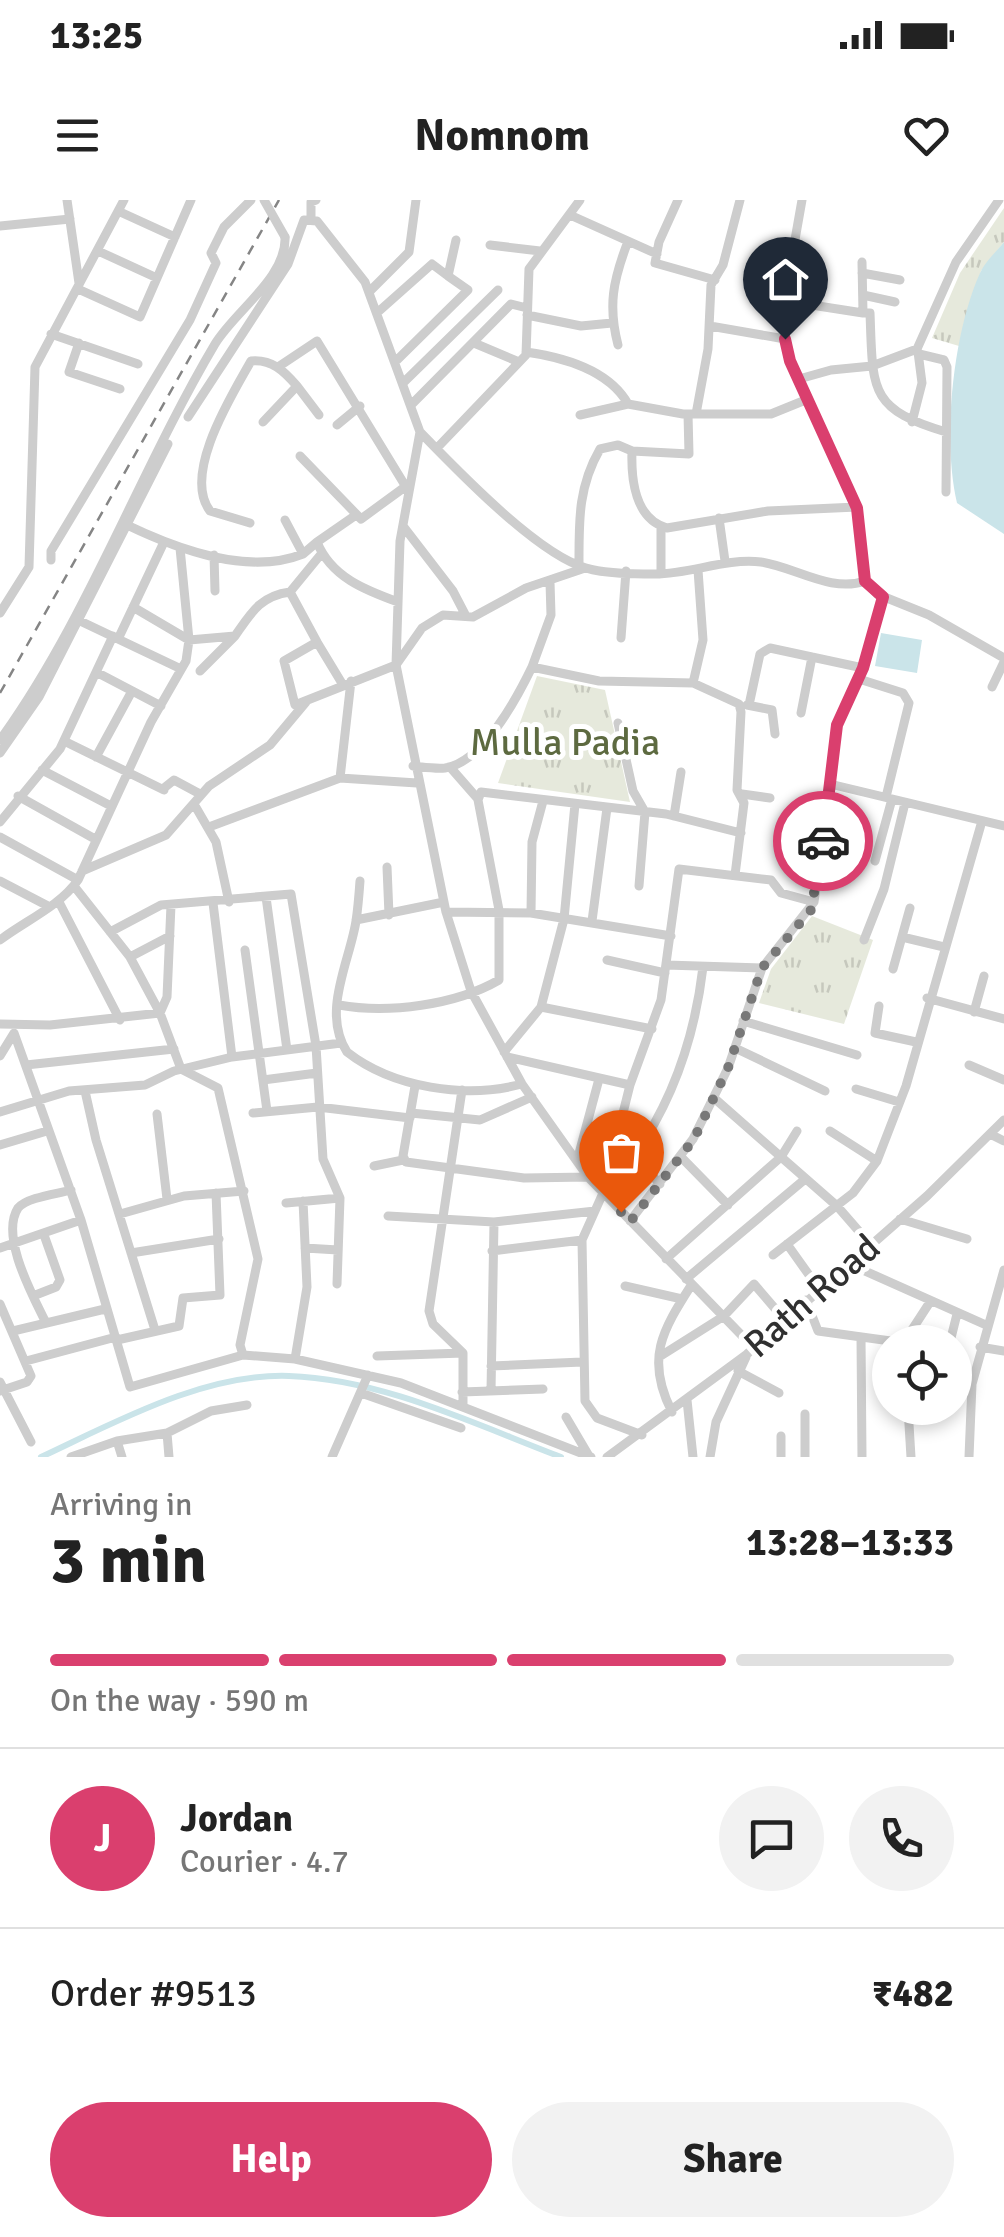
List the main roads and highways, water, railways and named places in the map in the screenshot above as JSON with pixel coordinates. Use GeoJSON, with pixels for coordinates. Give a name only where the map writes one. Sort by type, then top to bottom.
{"type":"FeatureCollection","features":[{"type":"Feature","properties":{"kind":"water"},"geometry":{"type":"Polygon","coordinates":[[[1004,242],[1004,534],[957,503],[950,448],[953,386],[963,325],[980,273],[1004,242]]]}},
{"type":"Feature","properties":{"kind":"water"},"geometry":{"type":"Polygon","coordinates":[[[881,633],[922,640],[917,673],[875,666],[881,633]]]}},
{"type":"Feature","properties":{"kind":"waterway"},"geometry":{"type":"LineString","coordinates":[[41,1457],[130,1415],[193,1391],[225,1382],[289,1376],[324,1379],[393,1394],[561,1457]]}},
{"type":"Feature","properties":{"kind":"railway"},"geometry":{"type":"LineString","coordinates":[[0,693],[279,200]]}},
{"type":"Feature","properties":{"kind":"park label","name":"Mulla Padia"},"geometry":{"type":"Point","coordinates":[565,742]}}]}
